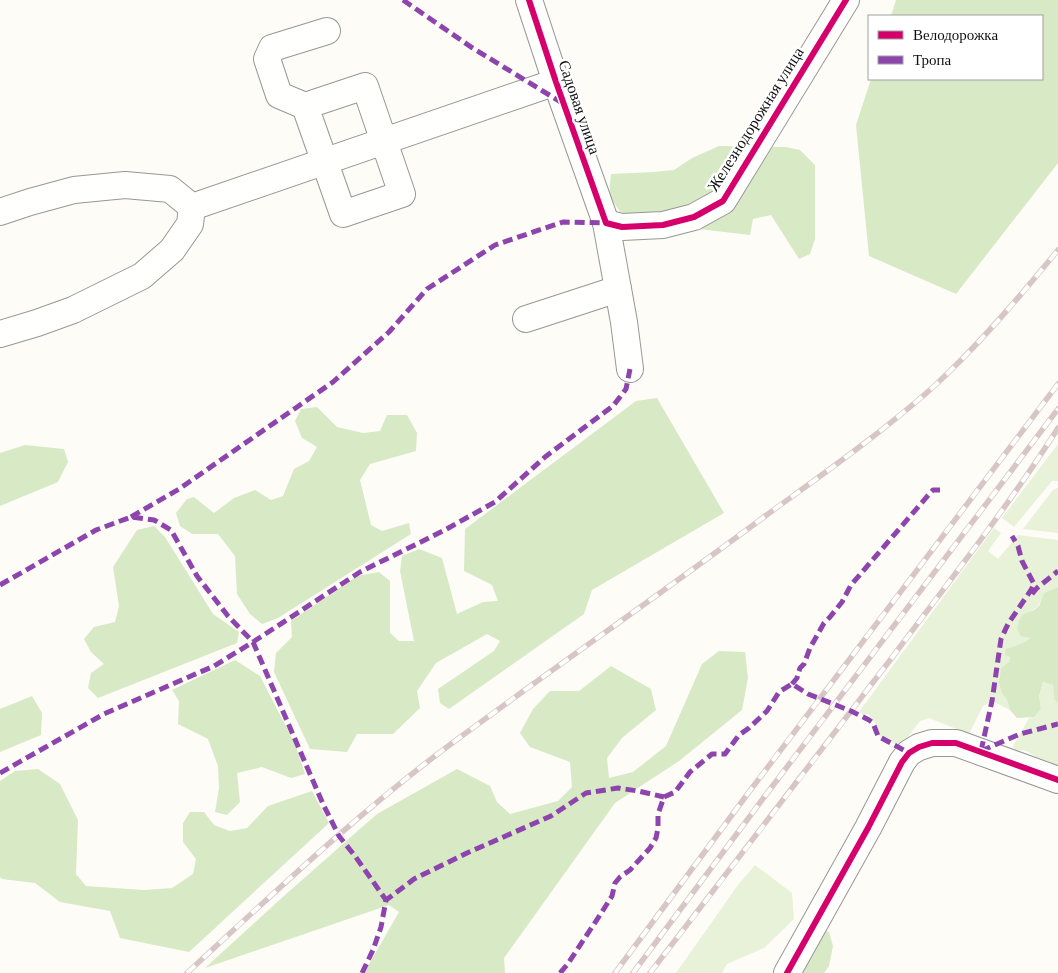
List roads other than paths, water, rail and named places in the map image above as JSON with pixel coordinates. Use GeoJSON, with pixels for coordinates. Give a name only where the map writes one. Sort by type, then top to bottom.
{"type":"FeatureCollection","features":[{"type":"Feature","properties":{"kind":"street","name":"Садовая улица"},"geometry":{"type":"LineString","coordinates":[[529,0],[606,224],[624,322],[630,369]]}},
{"type":"Feature","properties":{"kind":"street","name":"Железнодорожная улица"},"geometry":{"type":"LineString","coordinates":[[606,224],[622,227],[663,226],[694,217],[723,201],[846,0]]}},
{"type":"Feature","properties":{"kind":"street"},"geometry":{"type":"LineString","coordinates":[[306,106],[343,214],[402,194],[365,86],[306,106],[278,95],[266,59],[272,48],[327,31]]}},
{"type":"Feature","properties":{"kind":"street"},"geometry":{"type":"LineString","coordinates":[[192,207],[556,82]]}},
{"type":"Feature","properties":{"kind":"street"},"geometry":{"type":"LineString","coordinates":[[0,212],[74,190],[125,185],[170,189],[192,207]]}},
{"type":"Feature","properties":{"kind":"street"},"geometry":{"type":"LineString","coordinates":[[0,334],[37,324],[73,310],[142,276],[172,250],[190,224],[192,207]]}},
{"type":"Feature","properties":{"kind":"street"},"geometry":{"type":"LineString","coordinates":[[526,319],[618,288]]}},
{"type":"Feature","properties":{"kind":"street"},"geometry":{"type":"LineString","coordinates":[[787,973],[868,828],[902,762],[909,753],[919,747],[932,743],[956,743],[1058,780]]}},
{"type":"Feature","properties":{"kind":"railway"},"geometry":{"type":"LineString","coordinates":[[187,973],[354,822],[423,765],[830,469],[912,406],[981,339],[1058,250]]}},
{"type":"Feature","properties":{"kind":"railway"},"geometry":{"type":"LineString","coordinates":[[615,973],[749,792],[1058,384]]}},
{"type":"Feature","properties":{"kind":"railway"},"geometry":{"type":"LineString","coordinates":[[633,973],[1058,409]]}},
{"type":"Feature","properties":{"kind":"railway"},"geometry":{"type":"LineString","coordinates":[[650,973],[999,515],[1058,428]]}}]}
